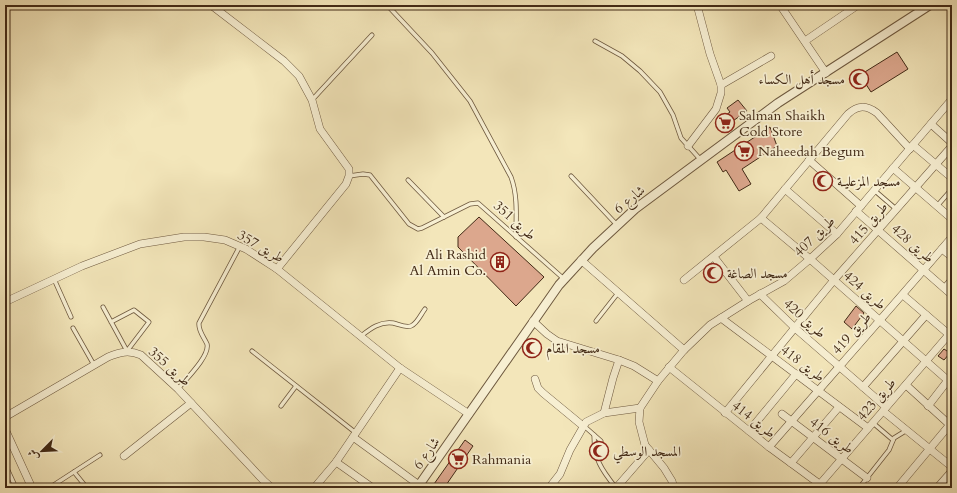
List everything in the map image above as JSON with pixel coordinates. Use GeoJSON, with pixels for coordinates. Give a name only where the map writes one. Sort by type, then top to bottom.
{"type":"FeatureCollection","features":[{"type":"Feature","properties":{"kind":"street"},"geometry":{"type":"LineString","coordinates":[[211,5],[284,61],[300,76],[312,100],[320,129],[349,169],[349,176],[346,184],[277,269]]}},
{"type":"Feature","properties":{"kind":"street"},"geometry":{"type":"LineString","coordinates":[[688,146],[716,109],[721,97],[721,85],[710,54],[697,5]]}},
{"type":"Feature","properties":{"kind":"street"},"geometry":{"type":"LineString","coordinates":[[780,5],[826,73]]}},
{"type":"Feature","properties":{"kind":"street"},"geometry":{"type":"LineString","coordinates":[[805,41],[858,5]]}},
{"type":"Feature","properties":{"kind":"street","name":"شارع 6"},"geometry":{"type":"LineString","coordinates":[[418,486],[564,279],[581,260],[634,209],[778,104],[930,5]]}},
{"type":"Feature","properties":{"kind":"street"},"geometry":{"type":"LineString","coordinates":[[721,85],[771,56]]}},
{"type":"Feature","properties":{"kind":"street","name":"طريق 407"},"geometry":{"type":"LineString","coordinates":[[640,408],[669,367],[700,334],[721,318],[784,281],[837,234],[931,124],[951,103]]}},
{"type":"Feature","properties":{"kind":"street"},"geometry":{"type":"LineString","coordinates":[[684,280],[761,218],[848,114],[855,108],[864,106],[871,108],[911,147],[952,178]]}},
{"type":"Feature","properties":{"kind":"street"},"geometry":{"type":"LineString","coordinates":[[931,124],[952,144]]}},
{"type":"Feature","properties":{"kind":"street","name":"طريق 415"},"geometry":{"type":"LineString","coordinates":[[725,413],[834,280],[936,165],[952,144]]}},
{"type":"Feature","properties":{"kind":"street"},"geometry":{"type":"LineString","coordinates":[[809,160],[859,209]]}},
{"type":"Feature","properties":{"kind":"street"},"geometry":{"type":"LineString","coordinates":[[893,168],[952,218]]}},
{"type":"Feature","properties":{"kind":"street"},"geometry":{"type":"LineString","coordinates":[[785,189],[837,234]]}},
{"type":"Feature","properties":{"kind":"street","name":"طريق 428"},"geometry":{"type":"LineString","coordinates":[[859,209],[878,230],[952,295]]}},
{"type":"Feature","properties":{"kind":"street","name":"طريق 424"},"geometry":{"type":"LineString","coordinates":[[761,218],[903,341],[951,380]]}},
{"type":"Feature","properties":{"kind":"street","name":"طريق 357"},"geometry":{"type":"LineString","coordinates":[[5,302],[82,266],[140,244],[184,237],[204,236],[225,240],[246,249],[277,269],[400,368],[469,414]]}},
{"type":"Feature","properties":{"kind":"street","name":"طريق 419"},"geometry":{"type":"LineString","coordinates":[[770,447],[952,237]]}},
{"type":"Feature","properties":{"kind":"street"},"geometry":{"type":"LineString","coordinates":[[942,249],[952,257]]}},
{"type":"Feature","properties":{"kind":"street"},"geometry":{"type":"LineString","coordinates":[[714,257],[748,301]]}},
{"type":"Feature","properties":{"kind":"street"},"geometry":{"type":"LineString","coordinates":[[581,260],[684,350]]}},
{"type":"Feature","properties":{"kind":"street"},"geometry":{"type":"LineString","coordinates":[[945,288],[952,280]]}},
{"type":"Feature","properties":{"kind":"street","name":"طريق 420"},"geometry":{"type":"LineString","coordinates":[[760,294],[795,328],[863,387],[907,430],[952,467]]}},
{"type":"Feature","properties":{"kind":"street"},"geometry":{"type":"LineString","coordinates":[[903,295],[951,334]]}},
{"type":"Feature","properties":{"kind":"street"},"geometry":{"type":"LineString","coordinates":[[863,387],[926,314]]}},
{"type":"Feature","properties":{"kind":"street","name":"طريق 418"},"geometry":{"type":"LineString","coordinates":[[721,318],[839,407],[871,426]]}},
{"type":"Feature","properties":{"kind":"street"},"geometry":{"type":"LineString","coordinates":[[533,321],[547,334],[558,341],[619,360],[634,366],[658,381]]}},
{"type":"Feature","properties":{"kind":"street","name":"طريق 423"},"geometry":{"type":"LineString","coordinates":[[824,487],[842,459],[951,334]]}},
{"type":"Feature","properties":{"kind":"street","name":"طريق 355"},"geometry":{"type":"LineString","coordinates":[[5,417],[108,357],[127,351],[141,355],[178,389],[272,488]]}},
{"type":"Feature","properties":{"kind":"street"},"geometry":{"type":"LineString","coordinates":[[604,413],[609,389],[619,360]]}},
{"type":"Feature","properties":{"kind":"street","name":"طريق 414"},"geometry":{"type":"LineString","coordinates":[[669,367],[725,413],[824,487]]}},
{"type":"Feature","properties":{"kind":"street"},"geometry":{"type":"LineString","coordinates":[[314,488],[336,462],[400,368]]}},
{"type":"Feature","properties":{"kind":"street"},"geometry":{"type":"LineString","coordinates":[[749,431],[796,374]]}},
{"type":"Feature","properties":{"kind":"street"},"geometry":{"type":"LineString","coordinates":[[534,379],[538,388],[543,394],[583,426]]}},
{"type":"Feature","properties":{"kind":"street"},"geometry":{"type":"LineString","coordinates":[[928,406],[951,380]]}},
{"type":"Feature","properties":{"kind":"street"},"geometry":{"type":"LineString","coordinates":[[897,488],[951,423],[928,406],[906,385]]}},
{"type":"Feature","properties":{"kind":"street"},"geometry":{"type":"LineString","coordinates":[[124,456],[191,403]]}},
{"type":"Feature","properties":{"kind":"street"},"geometry":{"type":"LineString","coordinates":[[792,463],[839,407]]}},
{"type":"Feature","properties":{"kind":"street"},"geometry":{"type":"LineString","coordinates":[[550,488],[560,474],[570,450],[586,422],[604,413],[640,408],[639,422],[645,445],[664,468],[672,481],[674,488]]}},
{"type":"Feature","properties":{"kind":"street","name":"طريق 416"},"geometry":{"type":"LineString","coordinates":[[782,414],[867,478]]}},
{"type":"Feature","properties":{"kind":"street"},"geometry":{"type":"LineString","coordinates":[[5,429],[32,488]]}},
{"type":"Feature","properties":{"kind":"street"},"geometry":{"type":"LineString","coordinates":[[354,435],[418,486]]}},
{"type":"Feature","properties":{"kind":"street"},"geometry":{"type":"LineString","coordinates":[[616,488],[649,450]]}},
{"type":"Feature","properties":{"kind":"street"},"geometry":{"type":"LineString","coordinates":[[336,462],[372,488]]}},
{"type":"Feature","properties":{"kind":"street"},"geometry":{"type":"LineString","coordinates":[[937,488],[952,471]]}},
{"type":"Feature","properties":{"kind":"lane"},"geometry":{"type":"LineString","coordinates":[[387,5],[432,53],[470,101],[513,182],[516,196],[516,236]]}},
{"type":"Feature","properties":{"kind":"lane"},"geometry":{"type":"LineString","coordinates":[[312,100],[372,35]]}},
{"type":"Feature","properties":{"kind":"lane"},"geometry":{"type":"LineString","coordinates":[[595,41],[622,56],[640,71],[660,92],[673,115],[681,138],[701,160]]}},
{"type":"Feature","properties":{"kind":"lane"},"geometry":{"type":"LineString","coordinates":[[349,176],[370,175],[413,227],[422,228],[444,217],[408,180]]}},
{"type":"Feature","properties":{"kind":"lane"},"geometry":{"type":"LineString","coordinates":[[571,176],[617,225]]}},
{"type":"Feature","properties":{"kind":"lane"},"geometry":{"type":"LineString","coordinates":[[937,206],[952,189]]}},
{"type":"Feature","properties":{"kind":"lane"},"geometry":{"type":"LineString","coordinates":[[874,190],[896,210]]}},
{"type":"Feature","properties":{"kind":"lane","name":"طريق 351"},"geometry":{"type":"LineString","coordinates":[[444,217],[470,204],[478,203],[564,279]]}},
{"type":"Feature","properties":{"kind":"lane"},"geometry":{"type":"LineString","coordinates":[[178,389],[205,355],[207,345],[200,329],[200,323],[240,246]]}},
{"type":"Feature","properties":{"kind":"lane"},"geometry":{"type":"LineString","coordinates":[[54,280],[71,317]]}},
{"type":"Feature","properties":{"kind":"lane"},"geometry":{"type":"LineString","coordinates":[[596,321],[618,293]]}},
{"type":"Feature","properties":{"kind":"lane"},"geometry":{"type":"LineString","coordinates":[[103,307],[111,322],[127,351],[149,321],[134,310],[111,322]]}},
{"type":"Feature","properties":{"kind":"lane"},"geometry":{"type":"LineString","coordinates":[[361,336],[382,324],[393,323],[411,326],[415,324],[425,309]]}},
{"type":"Feature","properties":{"kind":"lane"},"geometry":{"type":"LineString","coordinates":[[73,328],[94,365]]}},
{"type":"Feature","properties":{"kind":"lane"},"geometry":{"type":"LineString","coordinates":[[252,351],[354,435]]}},
{"type":"Feature","properties":{"kind":"lane"},"geometry":{"type":"LineString","coordinates":[[281,406],[296,386]]}},
{"type":"Feature","properties":{"kind":"lane"},"geometry":{"type":"LineString","coordinates":[[583,426],[601,441]]}},
{"type":"Feature","properties":{"kind":"lane"},"geometry":{"type":"LineString","coordinates":[[871,426],[893,440]]}},
{"type":"Feature","properties":{"kind":"lane"},"geometry":{"type":"LineString","coordinates":[[859,488],[889,450],[896,436],[907,430]]}},
{"type":"Feature","properties":{"kind":"lane"},"geometry":{"type":"LineString","coordinates":[[594,435],[595,452],[598,461],[602,470],[616,488]]}},
{"type":"Feature","properties":{"kind":"lane"},"geometry":{"type":"LineString","coordinates":[[49,488],[100,455]]}},
{"type":"Feature","properties":{"kind":"lane"},"geometry":{"type":"LineString","coordinates":[[5,464],[16,488]]}},
{"type":"Feature","properties":{"kind":"lane"},"geometry":{"type":"LineString","coordinates":[[74,472],[87,488]]}},
{"type":"Feature","properties":{"kind":"building"},"geometry":{"type":"Polygon","coordinates":[[[897,52],[908,69],[871,92],[860,75],[897,52]]]}},
{"type":"Feature","properties":{"kind":"building"},"geometry":{"type":"Polygon","coordinates":[[[738,100],[747,111],[723,128],[718,121],[730,112],[727,108],[738,100]]]}},
{"type":"Feature","properties":{"kind":"building"},"geometry":{"type":"Polygon","coordinates":[[[770,127],[777,146],[742,169],[751,184],[739,191],[726,170],[723,172],[717,162],[770,127]]]}},
{"type":"Feature","properties":{"kind":"building","name":"Ali Rashid Al Amin Co."},"geometry":{"type":"Polygon","coordinates":[[[479,217],[544,277],[516,306],[458,247],[458,237],[479,217]]]}},
{"type":"Feature","properties":{"kind":"building"},"geometry":{"type":"Polygon","coordinates":[[[856,306],[864,313],[852,329],[844,322],[856,306]]]}},
{"type":"Feature","properties":{"kind":"building"},"geometry":{"type":"Polygon","coordinates":[[[944,349],[950,353],[944,360],[938,356],[944,349]]]}},
{"type":"Feature","properties":{"kind":"building"},"geometry":{"type":"Polygon","coordinates":[[[465,440],[473,446],[444,488],[440,488],[434,484],[465,440]]]}},
{"type":"Feature","properties":{"kind":"place","name":"مسجد أهل الكساء"},"geometry":{"type":"Point","coordinates":[859,79]}},
{"type":"Feature","properties":{"kind":"place","name":"Salman Shaikh Cold Store"},"geometry":{"type":"Point","coordinates":[725,123]}},
{"type":"Feature","properties":{"kind":"place","name":"Naheedah Begum"},"geometry":{"type":"Point","coordinates":[744,151]}},
{"type":"Feature","properties":{"kind":"place","name":"مسجد المزعليـة"},"geometry":{"type":"Point","coordinates":[823,181]}},
{"type":"Feature","properties":{"kind":"place","name":"Ali Rashid Al Amin Co."},"geometry":{"type":"Point","coordinates":[500,262]}},
{"type":"Feature","properties":{"kind":"place","name":"مسجد الصاغة"},"geometry":{"type":"Point","coordinates":[713,273]}},
{"type":"Feature","properties":{"kind":"place","name":"مسجد المقام"},"geometry":{"type":"Point","coordinates":[532,348]}},
{"type":"Feature","properties":{"kind":"place","name":"المسجد الوسطي"},"geometry":{"type":"Point","coordinates":[599,451]}},
{"type":"Feature","properties":{"kind":"place","name":"Rahmania"},"geometry":{"type":"Point","coordinates":[458,459]}}]}
